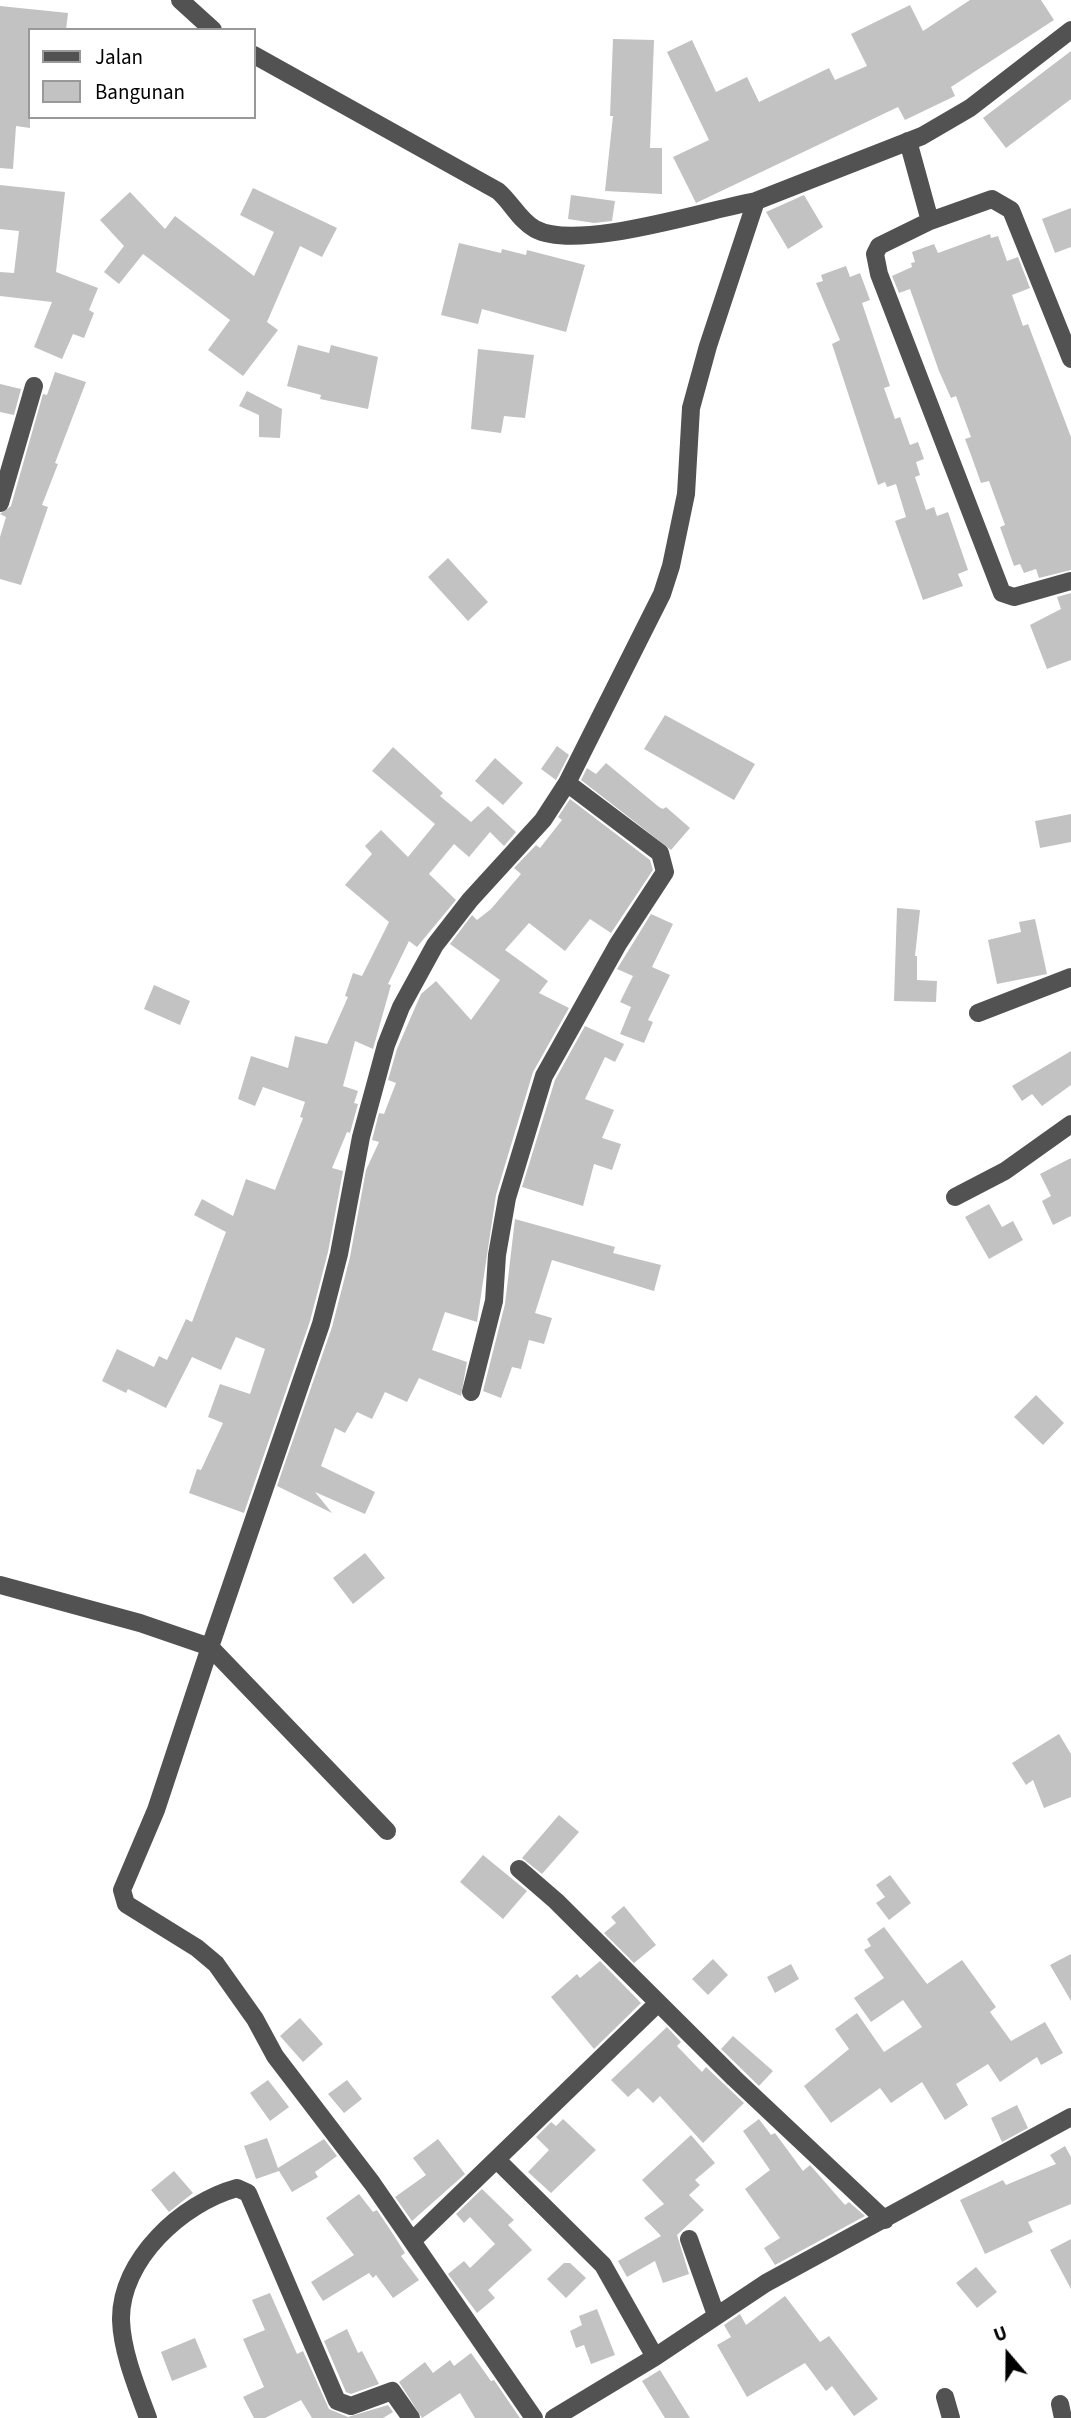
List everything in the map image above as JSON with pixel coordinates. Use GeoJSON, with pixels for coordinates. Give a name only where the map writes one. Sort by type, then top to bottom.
{"type":"FeatureCollection","features":[{"type":"Feature","properties":{"kind":"street"},"geometry":{"type":"LineString","coordinates":[[180,0],[211,28]]}},
{"type":"Feature","properties":{"kind":"street"},"geometry":{"type":"LineString","coordinates":[[256,56],[498,191],[512,203],[524,222],[560,237],[593,234],[756,201],[908,141],[970,108],[1071,30]]}},
{"type":"Feature","properties":{"kind":"street"},"geometry":{"type":"LineString","coordinates":[[908,141],[930,221]]}},
{"type":"Feature","properties":{"kind":"street"},"geometry":{"type":"LineString","coordinates":[[1071,359],[1011,210],[992,199],[930,221],[879,246],[876,262],[1002,593],[1009,597],[1071,581]]}},
{"type":"Feature","properties":{"kind":"street"},"geometry":{"type":"LineString","coordinates":[[534,2418],[412,2241],[275,2056],[255,2019],[216,1964],[197,1948],[126,1904],[122,1890],[156,1810],[321,1324],[345,1227],[361,1137],[386,1045],[401,1007],[435,945],[470,900],[543,820],[567,783],[624,667],[643,635],[671,566],[686,494],[691,408],[708,346],[731,285],[756,201]]}},
{"type":"Feature","properties":{"kind":"street"},"geometry":{"type":"LineString","coordinates":[[0,503],[3,481],[34,386]]}},
{"type":"Feature","properties":{"kind":"street"},"geometry":{"type":"LineString","coordinates":[[471,1392],[494,1301],[497,1255],[507,1198],[544,1076],[618,944],[665,872],[660,853],[567,783]]}},
{"type":"Feature","properties":{"kind":"street"},"geometry":{"type":"LineString","coordinates":[[978,1013],[1071,978]]}},
{"type":"Feature","properties":{"kind":"street"},"geometry":{"type":"LineString","coordinates":[[955,1197],[1005,1171],[1071,1124]]}},
{"type":"Feature","properties":{"kind":"street"},"geometry":{"type":"LineString","coordinates":[[0,1585],[140,1623],[210,1647],[387,1831]]}},
{"type":"Feature","properties":{"kind":"street"},"geometry":{"type":"LineString","coordinates":[[520,1869],[885,2220]]}},
{"type":"Feature","properties":{"kind":"street"},"geometry":{"type":"LineString","coordinates":[[412,2241],[658,2003]]}},
{"type":"Feature","properties":{"kind":"street"},"geometry":{"type":"LineString","coordinates":[[554,2418],[655,2357],[766,2283],[1071,2117]]}},
{"type":"Feature","properties":{"kind":"street"},"geometry":{"type":"LineString","coordinates":[[498,2160],[603,2265],[655,2357]]}},
{"type":"Feature","properties":{"kind":"street"},"geometry":{"type":"LineString","coordinates":[[148,2418],[136,2386],[121,2323],[122,2295],[134,2271],[159,2235],[192,2210],[237,2188],[248,2193],[337,2401],[351,2406],[391,2391],[411,2418]]}},
{"type":"Feature","properties":{"kind":"street"},"geometry":{"type":"LineString","coordinates":[[689,2239],[716,2315]]}},
{"type":"Feature","properties":{"kind":"street"},"geometry":{"type":"LineString","coordinates":[[946,2397],[951,2418]]}},
{"type":"Feature","properties":{"kind":"building"},"geometry":{"type":"Polygon","coordinates":[[[970,0],[1041,0],[1054,20],[951,87],[955,96],[905,120],[898,107],[696,203],[673,157],[709,140],[667,52],[692,40],[716,92],[747,77],[759,102],[829,68],[835,80],[867,66],[851,34],[910,5],[923,31],[970,0]]]}},
{"type":"Feature","properties":{"kind":"building"},"geometry":{"type":"Polygon","coordinates":[[[0,6],[68,13],[66,28],[28,28],[30,128],[16,126],[13,169],[0,168],[0,6]]]}},
{"type":"Feature","properties":{"kind":"building"},"geometry":{"type":"Polygon","coordinates":[[[613,39],[654,40],[650,148],[662,148],[662,194],[605,191],[613,116],[610,116],[613,39]]]}},
{"type":"Feature","properties":{"kind":"building"},"geometry":{"type":"Polygon","coordinates":[[[1071,51],[1071,99],[1006,148],[983,118],[1071,51]]]}},
{"type":"Feature","properties":{"kind":"building"},"geometry":{"type":"Polygon","coordinates":[[[0,185],[65,192],[56,272],[98,288],[89,310],[94,313],[84,338],[73,334],[62,359],[34,347],[52,302],[0,296],[0,272],[14,273],[19,231],[0,229],[0,185]]]}},
{"type":"Feature","properties":{"kind":"building"},"geometry":{"type":"Polygon","coordinates":[[[253,188],[337,228],[322,257],[300,246],[267,322],[278,330],[243,376],[208,350],[230,320],[143,254],[119,284],[104,272],[124,246],[100,220],[130,192],[165,229],[175,216],[254,276],[274,232],[240,215],[253,188]]]}},
{"type":"Feature","properties":{"kind":"building"},"geometry":{"type":"Polygon","coordinates":[[[571,195],[615,201],[612,221],[594,223],[568,219],[571,195]]]}},
{"type":"Feature","properties":{"kind":"building"},"geometry":{"type":"Polygon","coordinates":[[[804,195],[823,227],[788,249],[766,212],[804,195]]]}},
{"type":"Feature","properties":{"kind":"building"},"geometry":{"type":"Polygon","coordinates":[[[1071,208],[1071,247],[1055,253],[1042,219],[1071,208]]]}},
{"type":"Feature","properties":{"kind":"building"},"geometry":{"type":"Polygon","coordinates":[[[990,234],[991,238],[998,236],[1007,261],[1018,257],[1030,288],[1012,295],[1023,326],[1028,324],[1071,437],[1071,570],[1039,578],[1036,569],[1024,573],[1020,564],[1014,566],[1000,527],[1005,525],[989,481],[981,483],[965,439],[971,437],[956,396],[951,398],[939,371],[910,289],[899,293],[892,276],[912,267],[911,263],[915,262],[912,252],[934,244],[938,253],[990,234]]]}},
{"type":"Feature","properties":{"kind":"building"},"geometry":{"type":"Polygon","coordinates":[[[459,243],[501,253],[502,249],[526,255],[527,250],[585,265],[566,332],[482,309],[478,324],[441,315],[459,243]]]}},
{"type":"Feature","properties":{"kind":"building"},"geometry":{"type":"Polygon","coordinates":[[[846,266],[850,277],[860,273],[870,300],[862,303],[890,386],[884,388],[895,419],[900,417],[910,445],[918,442],[924,459],[916,462],[920,475],[915,477],[926,510],[934,507],[937,516],[948,512],[968,570],[958,574],[963,586],[923,600],[895,521],[906,517],[896,484],[887,487],[885,482],[878,485],[832,344],[840,340],[816,283],[823,281],[821,275],[846,266]]]}},
{"type":"Feature","properties":{"kind":"building"},"geometry":{"type":"Polygon","coordinates":[[[298,345],[329,353],[331,345],[378,357],[368,409],[320,399],[321,395],[287,386],[298,345]]]}},
{"type":"Feature","properties":{"kind":"building"},"geometry":{"type":"Polygon","coordinates":[[[478,349],[534,355],[525,418],[504,416],[501,433],[471,429],[478,349]]]}},
{"type":"Feature","properties":{"kind":"building"},"geometry":{"type":"Polygon","coordinates":[[[55,372],[86,382],[55,463],[58,464],[42,505],[48,507],[21,585],[0,579],[0,537],[6,517],[0,514],[11,506],[43,394],[47,395],[55,372]]]}},
{"type":"Feature","properties":{"kind":"building"},"geometry":{"type":"Polygon","coordinates":[[[0,384],[21,389],[14,415],[0,412],[0,384]]]}},
{"type":"Feature","properties":{"kind":"building"},"geometry":{"type":"Polygon","coordinates":[[[247,391],[282,409],[280,438],[259,437],[259,415],[239,406],[247,391]]]}},
{"type":"Feature","properties":{"kind":"building"},"geometry":{"type":"Polygon","coordinates":[[[448,558],[488,602],[468,621],[428,577],[448,558]]]}},
{"type":"Feature","properties":{"kind":"building"},"geometry":{"type":"Polygon","coordinates":[[[1071,593],[1071,660],[1047,669],[1030,625],[1061,609],[1057,597],[1071,593]]]}},
{"type":"Feature","properties":{"kind":"building"},"geometry":{"type":"Polygon","coordinates":[[[665,715],[755,764],[734,800],[644,749],[665,715]]]}},
{"type":"Feature","properties":{"kind":"building"},"geometry":{"type":"Polygon","coordinates":[[[557,746],[569,755],[556,780],[541,769],[557,746]]]}},
{"type":"Feature","properties":{"kind":"building"},"geometry":{"type":"Polygon","coordinates":[[[393,747],[443,793],[440,796],[471,822],[488,806],[516,832],[504,846],[490,832],[469,857],[454,844],[429,874],[456,900],[417,947],[409,941],[388,984],[391,985],[373,1049],[355,1041],[343,1086],[358,1091],[354,1103],[358,1104],[350,1133],[347,1132],[332,1168],[343,1171],[328,1252],[310,1321],[244,1513],[189,1493],[197,1469],[201,1470],[223,1423],[208,1417],[220,1384],[250,1394],[265,1349],[236,1337],[221,1370],[192,1357],[166,1408],[128,1389],[126,1393],[102,1381],[117,1349],[154,1367],[159,1356],[167,1360],[186,1319],[192,1322],[226,1232],[194,1215],[202,1199],[233,1216],[246,1179],[275,1190],[303,1118],[300,1117],[305,1102],[263,1087],[255,1106],[238,1099],[251,1056],[288,1068],[295,1036],[327,1044],[348,997],[345,996],[353,973],[362,976],[389,922],[345,885],[372,854],[365,846],[381,830],[408,857],[435,824],[372,771],[393,747]]]}},
{"type":"Feature","properties":{"kind":"building"},"geometry":{"type":"Polygon","coordinates":[[[495,758],[523,783],[503,805],[475,781],[495,758]]]}},
{"type":"Feature","properties":{"kind":"building"},"geometry":{"type":"Polygon","coordinates":[[[606,763],[659,807],[666,807],[690,828],[671,850],[581,780],[587,768],[596,774],[606,763]]]}},
{"type":"Feature","properties":{"kind":"building"},"geometry":{"type":"Polygon","coordinates":[[[570,799],[650,860],[653,870],[611,933],[590,919],[565,951],[529,923],[505,950],[548,981],[539,993],[569,1008],[533,1072],[496,1195],[477,1322],[445,1312],[432,1350],[467,1362],[461,1396],[419,1378],[407,1402],[385,1392],[372,1419],[357,1412],[345,1433],[335,1428],[321,1466],[375,1492],[365,1514],[315,1492],[332,1513],[277,1486],[332,1327],[350,1257],[366,1170],[379,1142],[372,1140],[379,1113],[384,1114],[396,1083],[388,1080],[397,1049],[421,994],[436,981],[471,1020],[500,980],[450,944],[472,915],[477,920],[491,909],[521,874],[514,868],[536,845],[540,848],[562,820],[558,817],[570,799]]]}},
{"type":"Feature","properties":{"kind":"building"},"geometry":{"type":"Polygon","coordinates":[[[1071,814],[1071,842],[1040,848],[1035,821],[1071,814]]]}},
{"type":"Feature","properties":{"kind":"building"},"geometry":{"type":"Polygon","coordinates":[[[897,908],[920,910],[915,956],[917,980],[937,981],[936,1002],[894,1001],[897,908]]]}},
{"type":"Feature","properties":{"kind":"building"},"geometry":{"type":"Polygon","coordinates":[[[651,914],[673,924],[652,967],[670,975],[648,1020],[653,1022],[644,1043],[620,1034],[631,1007],[620,1002],[633,976],[617,969],[651,914]]]}},
{"type":"Feature","properties":{"kind":"building"},"geometry":{"type":"Polygon","coordinates":[[[1035,919],[1047,974],[997,984],[988,940],[1021,932],[1019,922],[1035,919]]]}},
{"type":"Feature","properties":{"kind":"building"},"geometry":{"type":"Polygon","coordinates":[[[154,985],[190,1001],[180,1025],[144,1009],[154,985]]]}},
{"type":"Feature","properties":{"kind":"building"},"geometry":{"type":"Polygon","coordinates":[[[585,1026],[624,1044],[615,1062],[605,1057],[585,1099],[614,1110],[602,1138],[621,1144],[612,1170],[594,1164],[583,1206],[522,1187],[555,1080],[585,1026]]]}},
{"type":"Feature","properties":{"kind":"building"},"geometry":{"type":"Polygon","coordinates":[[[1071,1051],[1071,1085],[1042,1106],[1032,1094],[1022,1101],[1012,1086],[1071,1051]]]}},
{"type":"Feature","properties":{"kind":"building"},"geometry":{"type":"Polygon","coordinates":[[[1071,1158],[1071,1216],[1053,1225],[1042,1201],[1051,1196],[1040,1174],[1071,1158]]]}},
{"type":"Feature","properties":{"kind":"building"},"geometry":{"type":"Polygon","coordinates":[[[989,1204],[1002,1227],[1013,1221],[1023,1240],[989,1259],[965,1217],[989,1204]]]}},
{"type":"Feature","properties":{"kind":"building"},"geometry":{"type":"Polygon","coordinates":[[[515,1219],[615,1247],[613,1253],[661,1265],[654,1291],[552,1260],[535,1313],[552,1318],[544,1344],[529,1340],[521,1369],[512,1367],[501,1398],[483,1391],[505,1304],[515,1219]]]}},
{"type":"Feature","properties":{"kind":"building"},"geometry":{"type":"Polygon","coordinates":[[[1036,1395],[1064,1423],[1043,1445],[1014,1417],[1036,1395]]]}},
{"type":"Feature","properties":{"kind":"building"},"geometry":{"type":"Polygon","coordinates":[[[365,1553],[385,1578],[353,1604],[333,1578],[365,1553]]]}},
{"type":"Feature","properties":{"kind":"building"},"geometry":{"type":"Polygon","coordinates":[[[1059,1734],[1071,1754],[1071,1797],[1044,1808],[1033,1780],[1026,1785],[1012,1763],[1059,1734]]]}},
{"type":"Feature","properties":{"kind":"building"},"geometry":{"type":"Polygon","coordinates":[[[559,1815],[579,1832],[542,1874],[522,1858],[559,1815]]]}},
{"type":"Feature","properties":{"kind":"building"},"geometry":{"type":"Polygon","coordinates":[[[483,1855],[527,1891],[503,1919],[460,1882],[483,1855]]]}},
{"type":"Feature","properties":{"kind":"building"},"geometry":{"type":"Polygon","coordinates":[[[890,1875],[911,1903],[889,1920],[876,1903],[885,1897],[876,1885],[890,1875]]]}},
{"type":"Feature","properties":{"kind":"building"},"geometry":{"type":"Polygon","coordinates":[[[624,1906],[656,1945],[634,1963],[604,1933],[616,1923],[611,1917],[624,1906]]]}},
{"type":"Feature","properties":{"kind":"building"},"geometry":{"type":"Polygon","coordinates":[[[884,1927],[927,1984],[962,1960],[996,2007],[990,2012],[1011,2041],[1045,2022],[1063,2053],[1041,2065],[1037,2057],[1000,2082],[988,2064],[956,2084],[968,2105],[945,2120],[922,2082],[891,2103],[880,2088],[831,2123],[804,2086],[849,2049],[835,2029],[857,2013],[884,2052],[922,2027],[903,2000],[871,2022],[854,1998],[884,1978],[864,1950],[871,1946],[867,1939],[884,1927]]]}},
{"type":"Feature","properties":{"kind":"building"},"geometry":{"type":"Polygon","coordinates":[[[1071,1954],[1071,2001],[1050,1965],[1071,1954]]]}},
{"type":"Feature","properties":{"kind":"building"},"geometry":{"type":"Polygon","coordinates":[[[713,1959],[728,1975],[708,1995],[692,1979],[713,1959]]]}},
{"type":"Feature","properties":{"kind":"building"},"geometry":{"type":"Polygon","coordinates":[[[600,1961],[641,2003],[594,2049],[551,1997],[577,1974],[580,1978],[600,1961]]]}},
{"type":"Feature","properties":{"kind":"building"},"geometry":{"type":"Polygon","coordinates":[[[791,1964],[799,1979],[775,1993],[767,1977],[791,1964]]]}},
{"type":"Feature","properties":{"kind":"building"},"geometry":{"type":"Polygon","coordinates":[[[300,2018],[323,2044],[303,2062],[280,2036],[300,2018]]]}},
{"type":"Feature","properties":{"kind":"building"},"geometry":{"type":"Polygon","coordinates":[[[667,2027],[681,2042],[677,2046],[702,2072],[706,2067],[744,2103],[703,2143],[660,2096],[653,2103],[638,2088],[628,2097],[611,2080],[667,2027]]]}},
{"type":"Feature","properties":{"kind":"building"},"geometry":{"type":"Polygon","coordinates":[[[733,2036],[773,2071],[759,2086],[721,2049],[733,2036]]]}},
{"type":"Feature","properties":{"kind":"building"},"geometry":{"type":"Polygon","coordinates":[[[268,2080],[289,2107],[270,2121],[250,2093],[268,2080]]]}},
{"type":"Feature","properties":{"kind":"building"},"geometry":{"type":"Polygon","coordinates":[[[347,2080],[362,2099],[344,2113],[328,2094],[347,2080]]]}},
{"type":"Feature","properties":{"kind":"building"},"geometry":{"type":"Polygon","coordinates":[[[1017,2105],[1028,2128],[1002,2142],[991,2118],[1017,2105]]]}},
{"type":"Feature","properties":{"kind":"building"},"geometry":{"type":"Polygon","coordinates":[[[563,2119],[596,2150],[551,2193],[528,2172],[549,2150],[536,2137],[551,2122],[556,2126],[563,2119]]]}},
{"type":"Feature","properties":{"kind":"building"},"geometry":{"type":"Polygon","coordinates":[[[759,2119],[771,2135],[775,2133],[803,2171],[810,2165],[845,2205],[849,2202],[865,2216],[775,2265],[764,2248],[780,2238],[745,2189],[770,2170],[743,2131],[759,2119]]]}},
{"type":"Feature","properties":{"kind":"building"},"geometry":{"type":"Polygon","coordinates":[[[691,2135],[715,2163],[695,2180],[700,2185],[689,2195],[704,2210],[677,2235],[689,2274],[663,2283],[655,2261],[627,2277],[618,2261],[661,2236],[644,2218],[664,2204],[642,2180],[691,2135]]]}},
{"type":"Feature","properties":{"kind":"building"},"geometry":{"type":"Polygon","coordinates":[[[267,2138],[278,2168],[324,2139],[337,2156],[315,2172],[318,2177],[292,2192],[279,2171],[256,2179],[244,2146],[267,2138]]]}},
{"type":"Feature","properties":{"kind":"building"},"geometry":{"type":"Polygon","coordinates":[[[438,2139],[465,2174],[412,2221],[395,2197],[426,2175],[413,2158],[438,2139]]]}},
{"type":"Feature","properties":{"kind":"building"},"geometry":{"type":"Polygon","coordinates":[[[1065,2146],[1071,2157],[1071,2204],[1028,2222],[1033,2232],[985,2254],[960,2200],[1003,2180],[1006,2185],[1056,2164],[1050,2155],[1065,2146]]]}},
{"type":"Feature","properties":{"kind":"building"},"geometry":{"type":"Polygon","coordinates":[[[174,2171],[193,2193],[169,2212],[151,2190],[174,2171]]]}},
{"type":"Feature","properties":{"kind":"building"},"geometry":{"type":"Polygon","coordinates":[[[482,2189],[514,2220],[508,2225],[532,2250],[488,2290],[495,2298],[477,2313],[448,2274],[464,2261],[470,2268],[495,2244],[470,2217],[464,2223],[456,2214],[482,2189]]]}},
{"type":"Feature","properties":{"kind":"building"},"geometry":{"type":"Polygon","coordinates":[[[359,2194],[373,2212],[377,2210],[405,2253],[401,2256],[419,2280],[393,2298],[376,2275],[373,2278],[369,2273],[323,2301],[311,2282],[354,2255],[326,2218],[359,2194]]]}},
{"type":"Feature","properties":{"kind":"building"},"geometry":{"type":"Polygon","coordinates":[[[1071,2239],[1071,2289],[1050,2250],[1071,2239]]]}},
{"type":"Feature","properties":{"kind":"building"},"geometry":{"type":"Polygon","coordinates":[[[564,2263],[570,2263],[586,2278],[566,2298],[547,2279],[564,2263]]]}},
{"type":"Feature","properties":{"kind":"building"},"geometry":{"type":"Polygon","coordinates":[[[976,2267],[997,2292],[977,2308],[956,2283],[976,2267]]]}},
{"type":"Feature","properties":{"kind":"building"},"geometry":{"type":"Polygon","coordinates":[[[270,2293],[297,2354],[303,2351],[329,2409],[348,2417],[388,2405],[393,2412],[383,2418],[312,2418],[301,2400],[265,2418],[254,2418],[243,2397],[264,2387],[243,2339],[265,2330],[252,2300],[270,2293]]]}},
{"type":"Feature","properties":{"kind":"building"},"geometry":{"type":"Polygon","coordinates":[[[785,2296],[820,2342],[829,2336],[878,2399],[854,2416],[832,2386],[826,2391],[805,2363],[747,2397],[717,2345],[731,2337],[724,2325],[740,2314],[746,2325],[785,2296]]]}},
{"type":"Feature","properties":{"kind":"building"},"geometry":{"type":"Polygon","coordinates":[[[597,2309],[615,2355],[591,2364],[584,2345],[576,2348],[570,2331],[582,2325],[579,2316],[597,2309]]]}},
{"type":"Feature","properties":{"kind":"building"},"geometry":{"type":"Polygon","coordinates":[[[347,2329],[358,2353],[362,2351],[379,2384],[351,2394],[346,2392],[324,2341],[347,2329]]]}},
{"type":"Feature","properties":{"kind":"building"},"geometry":{"type":"Polygon","coordinates":[[[195,2338],[207,2367],[172,2381],[161,2352],[195,2338]]]}},
{"type":"Feature","properties":{"kind":"building"},"geometry":{"type":"Polygon","coordinates":[[[471,2353],[491,2381],[494,2380],[520,2418],[475,2418],[460,2393],[422,2418],[399,2382],[425,2362],[433,2373],[450,2360],[454,2366],[471,2353]]]}},
{"type":"Feature","properties":{"kind":"building"},"geometry":{"type":"Polygon","coordinates":[[[660,2370],[690,2418],[665,2418],[642,2381],[660,2370]]]}}]}
